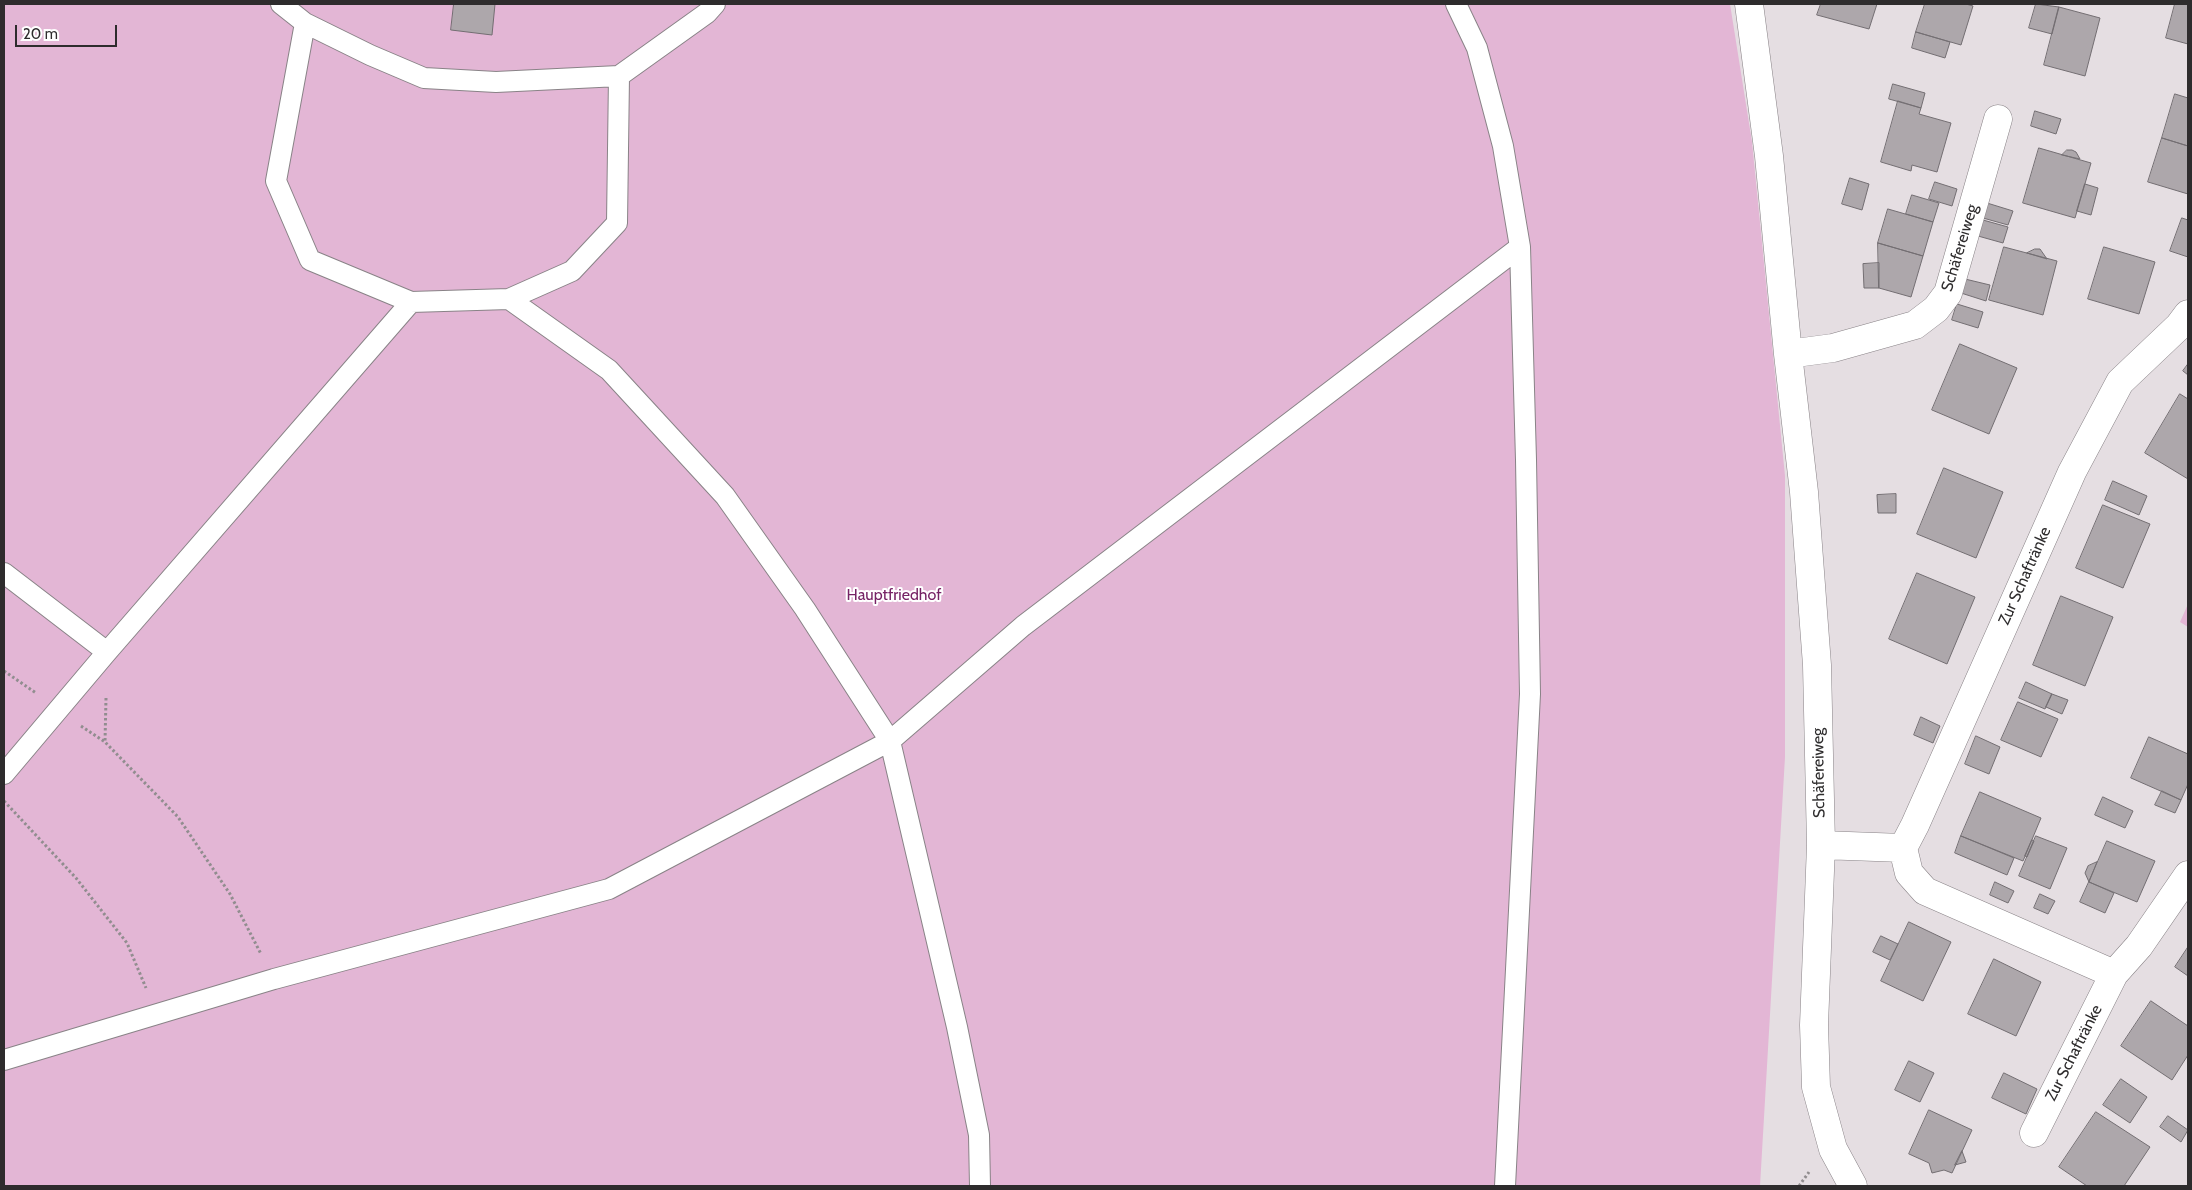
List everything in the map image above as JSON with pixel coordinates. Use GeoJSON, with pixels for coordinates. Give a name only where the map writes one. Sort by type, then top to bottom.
{"type":"FeatureCollection","features":[{"type":"Feature","properties":{"kind":"street","name":"Schäfereiweg"},"geometry":{"type":"LineString","coordinates":[[1749,4],[1769,156],[1788,354],[1804,492],[1817,664],[1821,845],[1814,1026],[1816,1087],[1833,1149],[1853,1186]]}},
{"type":"Feature","properties":{"kind":"street","name":"Schäfereiweg"},"geometry":{"type":"LineString","coordinates":[[1788,354],[1833,348],[1914,325],[1936,309],[1948,293],[1998,120]]}},
{"type":"Feature","properties":{"kind":"street","name":"Zur Schaftränke"},"geometry":{"type":"LineString","coordinates":[[1902,848],[1915,825],[2072,472],[2120,382],[2185,321]]}},
{"type":"Feature","properties":{"kind":"street"},"geometry":{"type":"LineString","coordinates":[[1821,845],[1902,848],[1909,873],[1925,892],[2114,974]]}},
{"type":"Feature","properties":{"kind":"street","name":"Zur Schaftränke"},"geometry":{"type":"LineString","coordinates":[[2034,1133],[2114,974],[2139,946],[2188,875]]}},
{"type":"Feature","properties":{"kind":"lane"},"geometry":{"type":"LineString","coordinates":[[281,4],[305,23],[370,55],[424,78],[496,82],[619,76],[707,13],[716,4]]}},
{"type":"Feature","properties":{"kind":"lane"},"geometry":{"type":"LineString","coordinates":[[1456,4],[1477,48],[1504,146],[1520,247],[1530,694],[1505,1186]]}},
{"type":"Feature","properties":{"kind":"lane"},"geometry":{"type":"LineString","coordinates":[[305,23],[276,181],[310,260],[411,302],[509,299],[572,270],[617,223],[619,76]]}},
{"type":"Feature","properties":{"kind":"lane"},"geometry":{"type":"LineString","coordinates":[[4,1060],[274,979],[609,889],[890,741],[1023,626],[1520,247]]}},
{"type":"Feature","properties":{"kind":"lane"},"geometry":{"type":"LineString","coordinates":[[509,299],[609,370],[725,496],[805,609],[890,741],[953,1008],[979,1135],[980,1186]]}},
{"type":"Feature","properties":{"kind":"lane"},"geometry":{"type":"LineString","coordinates":[[4,774],[107,652],[411,302]]}},
{"type":"Feature","properties":{"kind":"lane"},"geometry":{"type":"LineString","coordinates":[[4,573],[107,652]]}},
{"type":"Feature","properties":{"kind":"path"},"geometry":{"type":"LineString","coordinates":[[107,652],[105,742],[178,817],[230,894],[274,979]]}},
{"type":"Feature","properties":{"kind":"path"},"geometry":{"type":"LineString","coordinates":[[4,801],[76,878],[127,943],[158,1014]]}},
{"type":"Feature","properties":{"kind":"green space","name":"Hauptfriedhof"},"geometry":{"type":"Polygon","coordinates":[[[4,4],[1730,4],[1752,142],[1785,476],[1785,757],[1760,1186],[4,1186],[4,4]]]}},
{"type":"Feature","properties":{"kind":"green space"},"geometry":{"type":"Polygon","coordinates":[[[2188,604],[2188,627],[2180,622],[2188,604]]]}},
{"type":"Feature","properties":{"kind":"building"},"geometry":{"type":"Polygon","coordinates":[[[454,4],[495,4],[492,35],[451,30],[454,4]]]}},
{"type":"Feature","properties":{"kind":"building"},"geometry":{"type":"Polygon","coordinates":[[[1821,4],[1877,4],[1869,29],[1817,15],[1821,4]]]}},
{"type":"Feature","properties":{"kind":"building"},"geometry":{"type":"Polygon","coordinates":[[[1925,4],[1966,4],[1973,6],[1961,45],[1916,32],[1925,4]]]}},
{"type":"Feature","properties":{"kind":"building"},"geometry":{"type":"Polygon","coordinates":[[[2036,4],[2059,7],[2052,34],[2029,28],[2036,4]]]}},
{"type":"Feature","properties":{"kind":"building"},"geometry":{"type":"Polygon","coordinates":[[[2175,4],[2188,4],[2188,44],[2166,38],[2175,4]]]}},
{"type":"Feature","properties":{"kind":"building"},"geometry":{"type":"Polygon","coordinates":[[[2059,7],[2100,18],[2085,76],[2044,65],[2059,7]]]}},
{"type":"Feature","properties":{"kind":"building"},"geometry":{"type":"Polygon","coordinates":[[[1916,32],[1950,42],[1945,58],[1912,48],[1916,32]]]}},
{"type":"Feature","properties":{"kind":"building"},"geometry":{"type":"Polygon","coordinates":[[[1893,84],[1925,93],[1921,108],[1889,99],[1893,84]]]}},
{"type":"Feature","properties":{"kind":"building"},"geometry":{"type":"Polygon","coordinates":[[[2175,94],[2188,98],[2188,146],[2162,138],[2175,94]]]}},
{"type":"Feature","properties":{"kind":"building"},"geometry":{"type":"Polygon","coordinates":[[[1898,101],[1921,108],[1919,114],[1951,123],[1937,172],[1912,165],[1911,171],[1881,162],[1898,101]]]}},
{"type":"Feature","properties":{"kind":"building"},"geometry":{"type":"Polygon","coordinates":[[[2035,111],[2061,119],[2056,134],[2031,126],[2035,111]]]}},
{"type":"Feature","properties":{"kind":"building"},"geometry":{"type":"Polygon","coordinates":[[[2162,138],[2188,146],[2188,194],[2148,182],[2162,138]]]}},
{"type":"Feature","properties":{"kind":"building"},"geometry":{"type":"Polygon","coordinates":[[[2039,148],[2091,163],[2075,218],[2023,203],[2039,148]]]}},
{"type":"Feature","properties":{"kind":"building"},"geometry":{"type":"Polygon","coordinates":[[[2067,150],[2076,152],[2080,159],[2062,155],[2067,150]]]}},
{"type":"Feature","properties":{"kind":"building"},"geometry":{"type":"Polygon","coordinates":[[[1850,178],[1869,184],[1862,210],[1842,204],[1850,178]]]}},
{"type":"Feature","properties":{"kind":"building"},"geometry":{"type":"Polygon","coordinates":[[[1935,182],[1957,189],[1952,206],[1929,199],[1935,182]]]}},
{"type":"Feature","properties":{"kind":"building"},"geometry":{"type":"Polygon","coordinates":[[[2085,184],[2098,188],[2091,215],[2077,211],[2085,184]]]}},
{"type":"Feature","properties":{"kind":"building"},"geometry":{"type":"Polygon","coordinates":[[[1912,195],[1939,203],[1933,222],[1906,214],[1912,195]]]}},
{"type":"Feature","properties":{"kind":"building"},"geometry":{"type":"Polygon","coordinates":[[[1987,203],[2013,211],[2008,225],[1983,218],[1987,203]]]}},
{"type":"Feature","properties":{"kind":"building"},"geometry":{"type":"Polygon","coordinates":[[[1888,209],[1933,222],[1923,256],[1878,243],[1888,209]]]}},
{"type":"Feature","properties":{"kind":"building"},"geometry":{"type":"Polygon","coordinates":[[[2182,218],[2188,220],[2188,257],[2170,251],[2182,218]]]}},
{"type":"Feature","properties":{"kind":"building"},"geometry":{"type":"Polygon","coordinates":[[[1983,220],[2008,227],[2003,243],[1978,236],[1983,220]]]}},
{"type":"Feature","properties":{"kind":"building"},"geometry":{"type":"Polygon","coordinates":[[[1878,243],[1923,256],[1911,297],[1879,288],[1878,243]]]}},
{"type":"Feature","properties":{"kind":"building"},"geometry":{"type":"Polygon","coordinates":[[[2004,247],[2057,261],[2043,315],[1989,300],[2004,247]]]}},
{"type":"Feature","properties":{"kind":"building"},"geometry":{"type":"Polygon","coordinates":[[[2104,247],[2155,262],[2139,314],[2088,299],[2104,247]]]}},
{"type":"Feature","properties":{"kind":"building"},"geometry":{"type":"Polygon","coordinates":[[[2040,249],[2047,259],[2027,253],[2040,249]]]}},
{"type":"Feature","properties":{"kind":"building"},"geometry":{"type":"Polygon","coordinates":[[[1879,263],[1879,288],[1864,288],[1863,264],[1879,263]]]}},
{"type":"Feature","properties":{"kind":"building"},"geometry":{"type":"Polygon","coordinates":[[[1965,279],[1990,285],[1986,301],[1961,293],[1965,279]]]}},
{"type":"Feature","properties":{"kind":"building"},"geometry":{"type":"Polygon","coordinates":[[[1957,304],[1983,312],[1978,328],[1952,320],[1957,304]]]}},
{"type":"Feature","properties":{"kind":"building"},"geometry":{"type":"Polygon","coordinates":[[[1960,344],[2017,368],[1989,434],[1932,410],[1960,344]]]}},
{"type":"Feature","properties":{"kind":"building"},"geometry":{"type":"Polygon","coordinates":[[[2188,364],[2188,375],[2183,371],[2188,364]]]}},
{"type":"Feature","properties":{"kind":"building"},"geometry":{"type":"Polygon","coordinates":[[[2180,394],[2188,399],[2188,479],[2145,453],[2180,394]]]}},
{"type":"Feature","properties":{"kind":"building"},"geometry":{"type":"Polygon","coordinates":[[[1944,468],[2003,492],[1976,558],[1917,534],[1944,468]]]}},
{"type":"Feature","properties":{"kind":"building"},"geometry":{"type":"Polygon","coordinates":[[[2113,481],[2147,496],[2139,515],[2105,500],[2113,481]]]}},
{"type":"Feature","properties":{"kind":"building"},"geometry":{"type":"Polygon","coordinates":[[[1896,494],[1896,513],[1878,513],[1877,495],[1896,494]]]}},
{"type":"Feature","properties":{"kind":"building"},"geometry":{"type":"Polygon","coordinates":[[[2103,505],[2150,524],[2123,588],[2076,568],[2103,505]]]}},
{"type":"Feature","properties":{"kind":"building"},"geometry":{"type":"Polygon","coordinates":[[[1917,573],[1975,597],[1947,664],[1889,639],[1917,573]]]}},
{"type":"Feature","properties":{"kind":"building"},"geometry":{"type":"Polygon","coordinates":[[[2061,596],[2113,617],[2085,686],[2033,665],[2061,596]]]}},
{"type":"Feature","properties":{"kind":"building"},"geometry":{"type":"Polygon","coordinates":[[[2026,682],[2052,694],[2045,709],[2019,698],[2026,682]]]}},
{"type":"Feature","properties":{"kind":"building"},"geometry":{"type":"Polygon","coordinates":[[[2052,694],[2068,700],[2062,714],[2046,707],[2052,694]]]}},
{"type":"Feature","properties":{"kind":"building"},"geometry":{"type":"Polygon","coordinates":[[[2018,702],[2058,719],[2041,757],[2001,740],[2018,702]]]}},
{"type":"Feature","properties":{"kind":"building"},"geometry":{"type":"Polygon","coordinates":[[[1921,717],[1940,726],[1933,743],[1914,735],[1921,717]]]}},
{"type":"Feature","properties":{"kind":"building"},"geometry":{"type":"Polygon","coordinates":[[[1976,736],[2000,747],[1989,774],[1965,764],[1976,736]]]}},
{"type":"Feature","properties":{"kind":"building"},"geometry":{"type":"Polygon","coordinates":[[[2149,737],[2188,754],[2188,784],[2181,800],[2131,778],[2149,737]]]}},
{"type":"Feature","properties":{"kind":"building"},"geometry":{"type":"Polygon","coordinates":[[[2162,791],[2181,800],[2175,813],[2155,805],[2162,791]]]}},
{"type":"Feature","properties":{"kind":"building"},"geometry":{"type":"Polygon","coordinates":[[[1980,792],[2041,818],[2023,861],[1961,836],[1980,792]]]}},
{"type":"Feature","properties":{"kind":"building"},"geometry":{"type":"Polygon","coordinates":[[[2103,797],[2133,811],[2125,828],[2095,815],[2103,797]]]}},
{"type":"Feature","properties":{"kind":"building"},"geometry":{"type":"Polygon","coordinates":[[[1961,836],[2014,858],[2007,875],[1955,853],[1961,836]]]}},
{"type":"Feature","properties":{"kind":"building"},"geometry":{"type":"Polygon","coordinates":[[[2036,836],[2067,848],[2050,889],[2019,876],[2036,836]]]}},
{"type":"Feature","properties":{"kind":"building"},"geometry":{"type":"Polygon","coordinates":[[[2032,840],[2034,841],[2027,857],[2025,856],[2032,840]]]}},
{"type":"Feature","properties":{"kind":"building"},"geometry":{"type":"Polygon","coordinates":[[[2107,841],[2155,861],[2137,902],[2089,882],[2107,841]]]}},
{"type":"Feature","properties":{"kind":"building"},"geometry":{"type":"Polygon","coordinates":[[[2097,862],[2089,882],[2085,873],[2088,866],[2097,862]]]}},
{"type":"Feature","properties":{"kind":"building"},"geometry":{"type":"Polygon","coordinates":[[[1995,882],[2014,891],[2008,903],[1990,895],[1995,882]]]}},
{"type":"Feature","properties":{"kind":"building"},"geometry":{"type":"Polygon","coordinates":[[[2089,882],[2114,893],[2105,913],[2080,902],[2089,882]]]}},
{"type":"Feature","properties":{"kind":"building"},"geometry":{"type":"Polygon","coordinates":[[[2040,894],[2055,901],[2048,914],[2034,908],[2040,894]]]}},
{"type":"Feature","properties":{"kind":"building"},"geometry":{"type":"Polygon","coordinates":[[[1909,922],[1951,942],[1923,1001],[1881,981],[1909,922]]]}},
{"type":"Feature","properties":{"kind":"building"},"geometry":{"type":"Polygon","coordinates":[[[1881,936],[1898,944],[1890,960],[1873,952],[1881,936]]]}},
{"type":"Feature","properties":{"kind":"building"},"geometry":{"type":"Polygon","coordinates":[[[2188,947],[2188,976],[2175,967],[2188,947]]]}},
{"type":"Feature","properties":{"kind":"building"},"geometry":{"type":"Polygon","coordinates":[[[1994,959],[2041,982],[2016,1036],[1968,1014],[1994,959]]]}},
{"type":"Feature","properties":{"kind":"building"},"geometry":{"type":"Polygon","coordinates":[[[2151,1001],[2188,1026],[2188,1055],[2172,1080],[2121,1046],[2151,1001]]]}},
{"type":"Feature","properties":{"kind":"building"},"geometry":{"type":"Polygon","coordinates":[[[1909,1061],[1934,1073],[1920,1102],[1895,1090],[1909,1061]]]}},
{"type":"Feature","properties":{"kind":"building"},"geometry":{"type":"Polygon","coordinates":[[[2004,1073],[2037,1089],[2026,1114],[1992,1098],[2004,1073]]]}},
{"type":"Feature","properties":{"kind":"building"},"geometry":{"type":"Polygon","coordinates":[[[2121,1079],[2147,1097],[2130,1123],[2103,1105],[2121,1079]]]}},
{"type":"Feature","properties":{"kind":"building"},"geometry":{"type":"Polygon","coordinates":[[[1929,1110],[1972,1130],[1952,1173],[1944,1170],[1932,1173],[1929,1163],[1909,1154],[1929,1110]]]}},
{"type":"Feature","properties":{"kind":"building"},"geometry":{"type":"Polygon","coordinates":[[[2096,1112],[2150,1147],[2124,1186],[2087,1186],[2059,1167],[2096,1112]]]}},
{"type":"Feature","properties":{"kind":"building"},"geometry":{"type":"Polygon","coordinates":[[[2168,1116],[2188,1130],[2181,1142],[2160,1127],[2168,1116]]]}},
{"type":"Feature","properties":{"kind":"building"},"geometry":{"type":"Polygon","coordinates":[[[1962,1151],[1966,1162],[1955,1165],[1962,1151]]]}}]}
